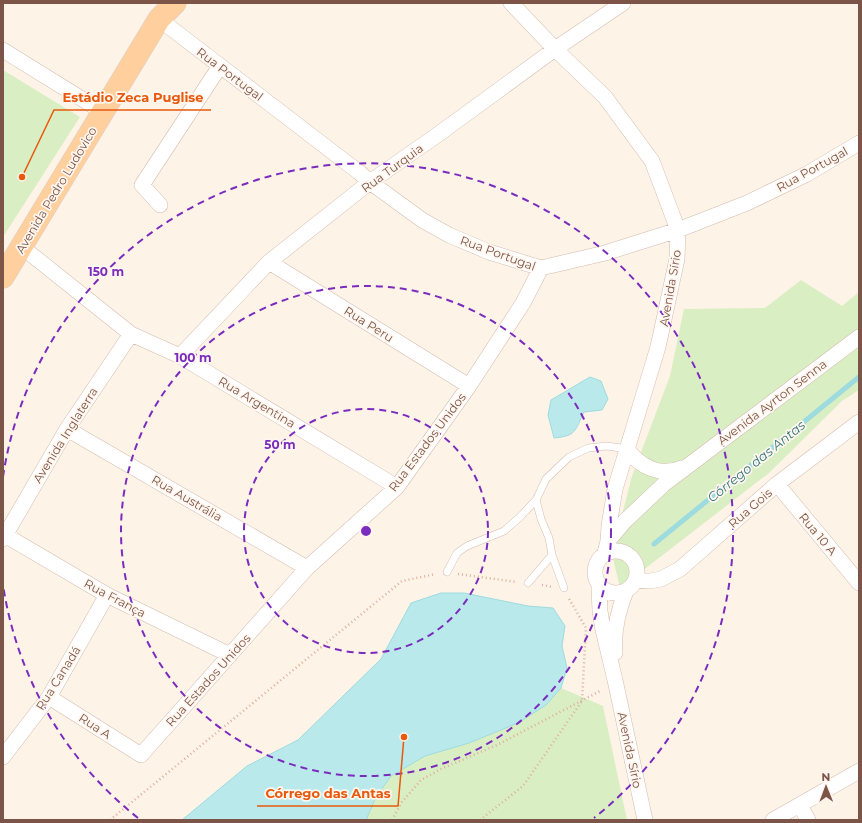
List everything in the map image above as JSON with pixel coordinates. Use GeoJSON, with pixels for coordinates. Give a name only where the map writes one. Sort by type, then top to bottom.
{"type":"FeatureCollection","features":[{"type":"Feature","properties":{"kind":"main road","name":"Avenida Pedro Ludovico"},"geometry":{"type":"LineString","coordinates":[[3,277],[159,19],[175,3]]}},
{"type":"Feature","properties":{"kind":"street","name":"Avenida Sírio"},"geometry":{"type":"LineString","coordinates":[[511,3],[555,49],[605,97],[652,161],[678,230],[677,259],[658,347],[615,489],[607,547]]}},
{"type":"Feature","properties":{"kind":"street","name":"Rua Turquia"},"geometry":{"type":"LineString","coordinates":[[180,356],[269,262],[370,182],[555,49],[623,3]]}},
{"type":"Feature","properties":{"kind":"street","name":"Rua Portugal"},"geometry":{"type":"LineString","coordinates":[[159,19],[370,182],[422,220],[449,235],[489,252],[541,268],[605,253],[678,230],[747,203],[807,174],[859,143]]}},
{"type":"Feature","properties":{"kind":"street"},"geometry":{"type":"LineString","coordinates":[[3,50],[103,112]]}},
{"type":"Feature","properties":{"kind":"street"},"geometry":{"type":"LineString","coordinates":[[160,205],[142,185],[220,66]]}},
{"type":"Feature","properties":{"kind":"street","name":"Rua Argentina"},"geometry":{"type":"LineString","coordinates":[[22,247],[131,334],[180,356],[397,487]]}},
{"type":"Feature","properties":{"kind":"street","name":"Rua Peru"},"geometry":{"type":"LineString","coordinates":[[269,262],[469,386]]}},
{"type":"Feature","properties":{"kind":"street","name":"Rua Estados Unidos"},"geometry":{"type":"LineString","coordinates":[[141,756],[307,568],[397,487],[469,386],[523,303],[541,268]]}},
{"type":"Feature","properties":{"kind":"street","name":"Avenida Inglaterra"},"geometry":{"type":"LineString","coordinates":[[4,536],[66,429],[131,334]]}},
{"type":"Feature","properties":{"kind":"street","name":"Avenida Ayrton Senna"},"geometry":{"type":"LineString","coordinates":[[607,547],[644,502],[685,467],[859,337]]}},
{"type":"Feature","properties":{"kind":"street","name":"Rua Gois"},"geometry":{"type":"LineString","coordinates":[[631,586],[671,575],[680,569],[777,484],[859,422]]}},
{"type":"Feature","properties":{"kind":"street","name":"Rua Austrália"},"geometry":{"type":"LineString","coordinates":[[66,429],[307,568]]}},
{"type":"Feature","properties":{"kind":"street","name":"Avenida Ayrton Senna"},"geometry":{"type":"LineString","coordinates":[[627,450],[642,465],[651,469],[668,472],[685,467]]}},
{"type":"Feature","properties":{"kind":"street","name":"Rua 10 A"},"geometry":{"type":"LineString","coordinates":[[777,484],[859,583]]}},
{"type":"Feature","properties":{"kind":"street","name":"Rua França"},"geometry":{"type":"LineString","coordinates":[[4,536],[107,595],[230,655]]}},
{"type":"Feature","properties":{"kind":"street"},"geometry":{"type":"LineString","coordinates":[[607,547],[612,550],[626,553],[632,558],[637,572],[631,586],[619,594],[612,594],[605,592],[599,586],[594,572],[595,565],[607,547]]}},
{"type":"Feature","properties":{"kind":"street","name":"Avenida Sírio"},"geometry":{"type":"LineString","coordinates":[[599,586],[600,611],[603,630],[616,681],[645,820]]}},
{"type":"Feature","properties":{"kind":"street","name":"Avenida Sírio"},"geometry":{"type":"LineString","coordinates":[[616,681],[614,635],[618,611],[631,586]]}},
{"type":"Feature","properties":{"kind":"street","name":"Rua Canadá"},"geometry":{"type":"LineString","coordinates":[[3,757],[49,697],[107,595]]}},
{"type":"Feature","properties":{"kind":"street","name":"Rua A"},"geometry":{"type":"LineString","coordinates":[[49,697],[141,756]]}},
{"type":"Feature","properties":{"kind":"street"},"geometry":{"type":"LineString","coordinates":[[773,820],[800,806],[859,771]]}},
{"type":"Feature","properties":{"kind":"street"},"geometry":{"type":"LineString","coordinates":[[800,806],[808,820]]}},
{"type":"Feature","properties":{"kind":"lane"},"geometry":{"type":"LineString","coordinates":[[447,572],[457,553],[467,546],[504,531],[520,517],[536,500],[546,479],[569,457],[588,448],[607,446],[627,450]]}},
{"type":"Feature","properties":{"kind":"lane"},"geometry":{"type":"LineString","coordinates":[[536,500],[541,520],[549,538],[552,555],[564,588]]}},
{"type":"Feature","properties":{"kind":"lane"},"geometry":{"type":"LineString","coordinates":[[528,583],[552,555]]}},
{"type":"Feature","properties":{"kind":"path"},"geometry":{"type":"LineString","coordinates":[[110,820],[402,581],[447,572],[564,588],[586,628],[582,702],[523,786],[480,820]]}},
{"type":"Feature","properties":{"kind":"path"},"geometry":{"type":"LineString","coordinates":[[392,820],[402,802],[421,780],[441,769],[497,745],[582,702],[616,681]]}},
{"type":"Feature","properties":{"kind":"green space"},"geometry":{"type":"Polygon","coordinates":[[[3,70],[80,117],[3,237],[3,70]]]}},
{"type":"Feature","properties":{"kind":"green space"},"geometry":{"type":"Polygon","coordinates":[[[801,280],[842,306],[859,292],[859,390],[842,401],[769,473],[620,588],[612,554],[632,476],[670,376],[684,309],[765,308],[801,280]]]}},
{"type":"Feature","properties":{"kind":"green space"},"geometry":{"type":"Polygon","coordinates":[[[561,688],[603,706],[627,820],[366,820],[376,797],[391,776],[425,756],[469,743],[518,723],[546,705],[561,688]]]}},
{"type":"Feature","properties":{"kind":"water"},"geometry":{"type":"Polygon","coordinates":[[[590,377],[601,381],[608,399],[602,410],[584,412],[577,428],[571,434],[554,438],[548,415],[551,400],[590,377]]]}},
{"type":"Feature","properties":{"kind":"water"},"geometry":{"type":"Polygon","coordinates":[[[441,593],[464,593],[528,606],[553,608],[565,626],[562,646],[567,668],[561,688],[546,705],[518,723],[469,743],[425,756],[391,776],[376,797],[366,820],[182,820],[247,766],[298,740],[381,659],[411,603],[441,593]]]}},
{"type":"Feature","properties":{"kind":"waterway","name":"Córrego das Antas"},"geometry":{"type":"LineString","coordinates":[[654,544],[859,377]]}},
{"type":"Feature","properties":{"kind":"place","name":"Estádio Zeca Puglise"},"geometry":{"type":"Point","coordinates":[22,177]}},
{"type":"Feature","properties":{"kind":"place","name":"Córrego das Antas"},"geometry":{"type":"Point","coordinates":[404,737]}}]}
